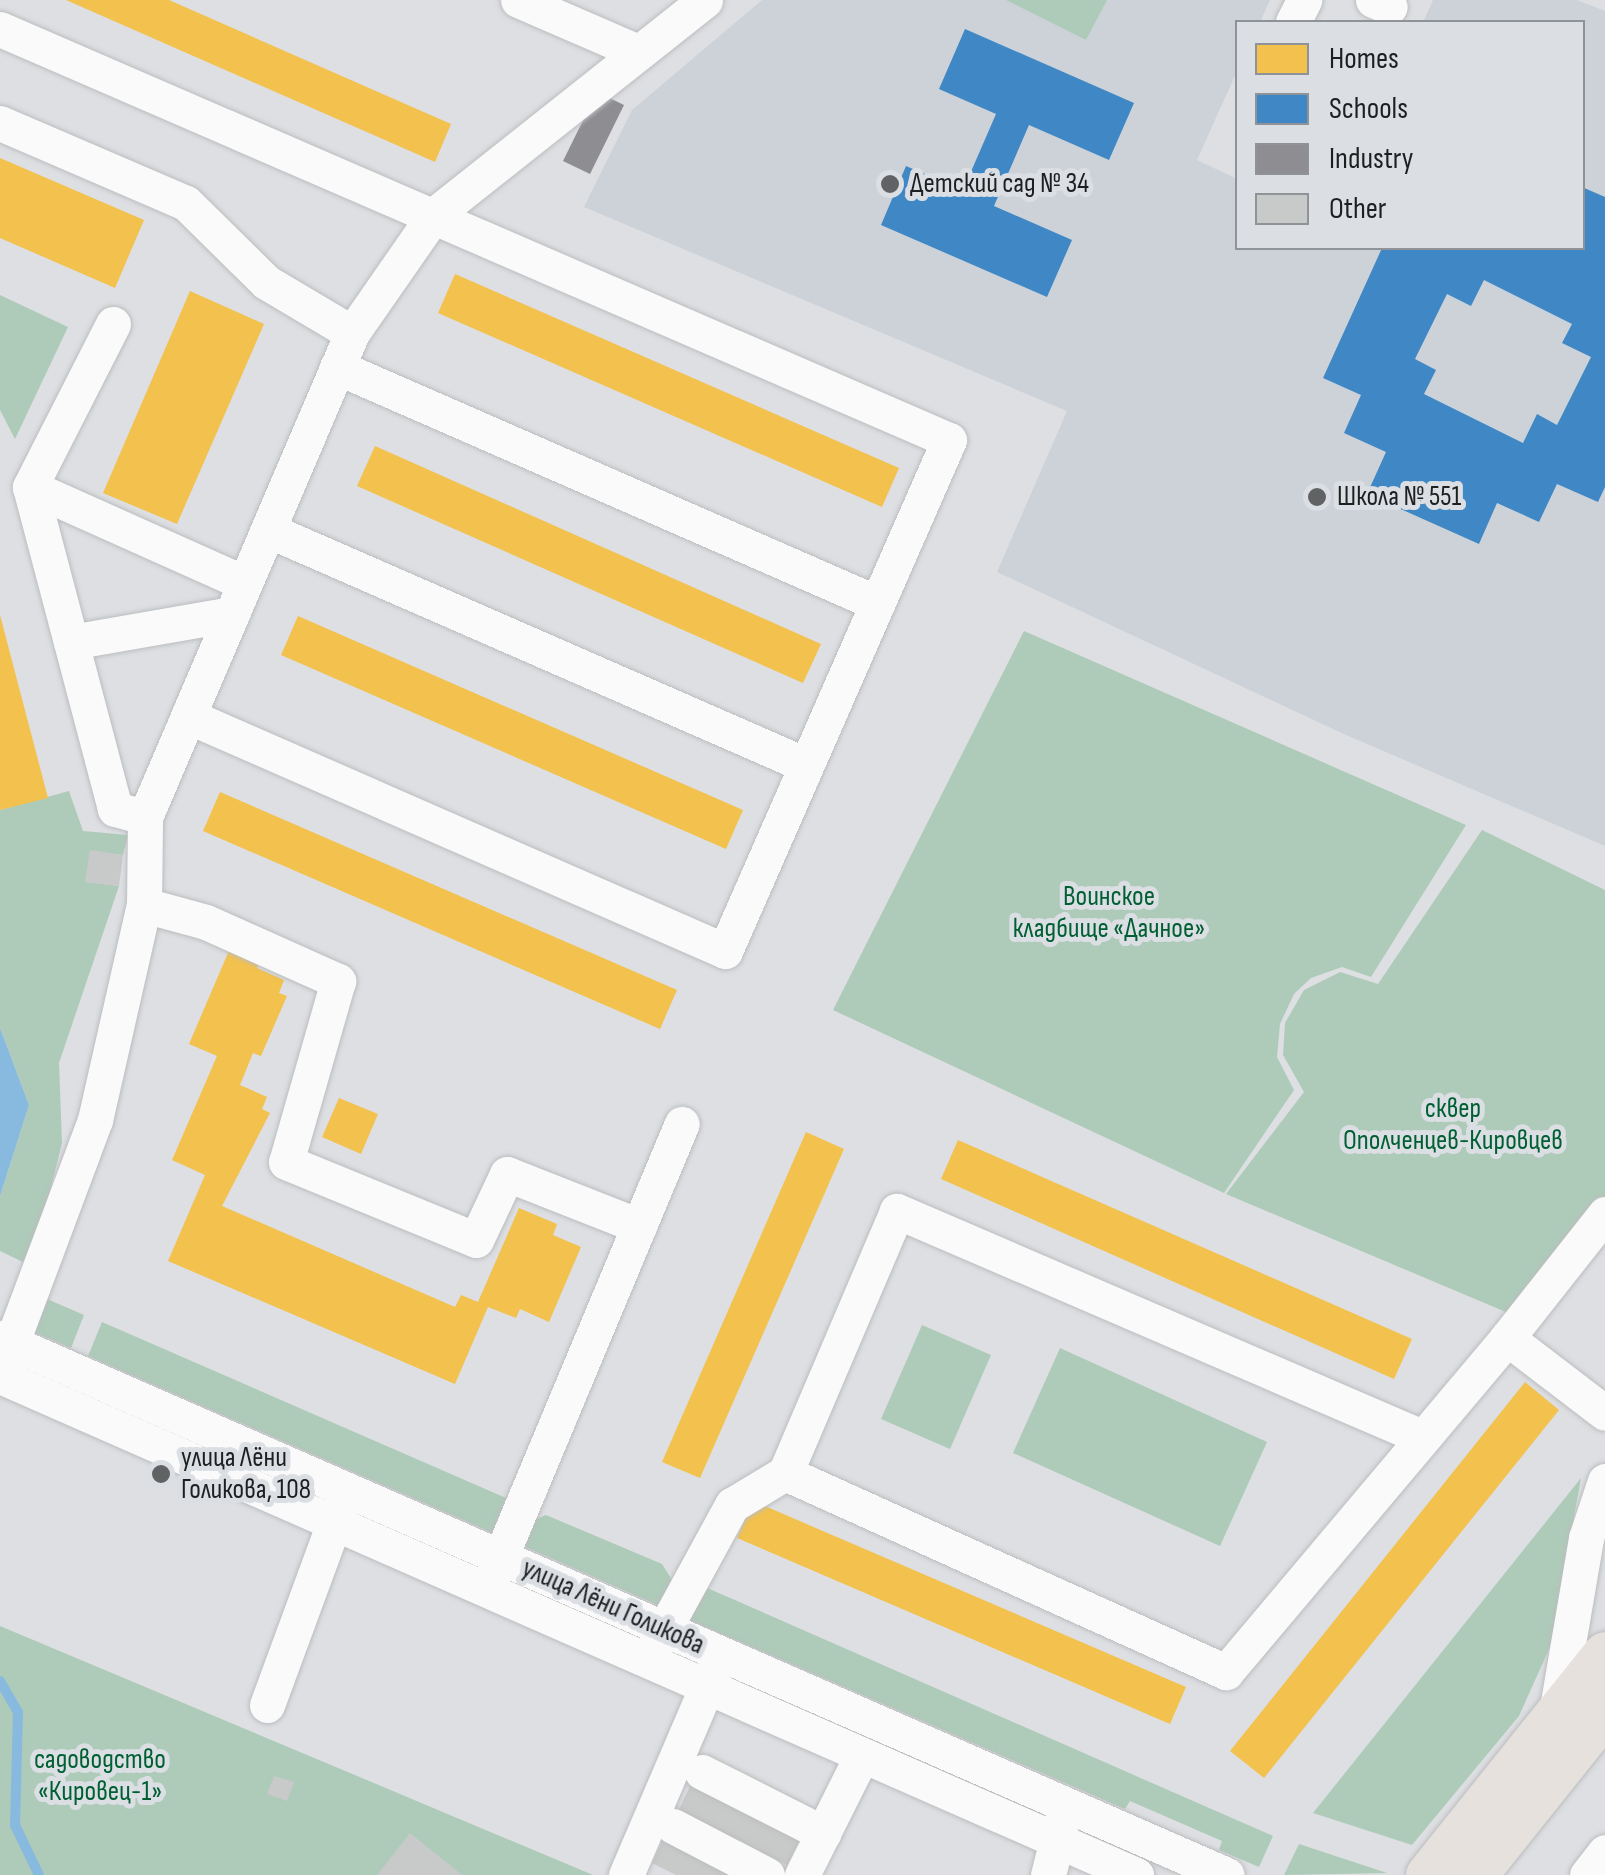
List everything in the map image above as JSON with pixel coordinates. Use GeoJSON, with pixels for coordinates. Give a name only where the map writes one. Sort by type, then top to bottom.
{"type":"FeatureCollection","features":[{"type":"Feature","properties":{"kind":"main road"},"geometry":{"type":"LineString","coordinates":[[1428,1875],[1605,1654]]}},
{"type":"Feature","properties":{"kind":"main road"},"geometry":{"type":"LineString","coordinates":[[1474,1875],[1605,1710]]}},
{"type":"Feature","properties":{"kind":"street"},"geometry":{"type":"LineString","coordinates":[[518,0],[638,52]]}},
{"type":"Feature","properties":{"kind":"street"},"geometry":{"type":"LineString","coordinates":[[3,1358],[95,1120],[144,905],[145,817],[352,333],[434,215],[705,0]]}},
{"type":"Feature","properties":{"kind":"street"},"geometry":{"type":"LineString","coordinates":[[0,29],[949,440],[725,951],[188,716]]}},
{"type":"Feature","properties":{"kind":"street"},"geometry":{"type":"LineString","coordinates":[[0,122],[186,203],[266,282],[352,333]]}},
{"type":"Feature","properties":{"kind":"street"},"geometry":{"type":"LineString","coordinates":[[113,324],[30,487],[115,809],[145,817]]}},
{"type":"Feature","properties":{"kind":"street"},"geometry":{"type":"LineString","coordinates":[[338,367],[878,602]]}},
{"type":"Feature","properties":{"kind":"street"},"geometry":{"type":"LineString","coordinates":[[30,487],[238,598]]}},
{"type":"Feature","properties":{"kind":"street"},"geometry":{"type":"LineString","coordinates":[[268,530],[806,765]]}},
{"type":"Feature","properties":{"kind":"street"},"geometry":{"type":"LineString","coordinates":[[71,642],[238,598]]}},
{"type":"Feature","properties":{"kind":"street"},"geometry":{"type":"LineString","coordinates":[[144,905],[206,922],[338,981],[286,1162],[476,1240],[507,1174],[639,1226]]}},
{"type":"Feature","properties":{"kind":"street"},"geometry":{"type":"LineString","coordinates":[[486,1590],[682,1124]]}},
{"type":"Feature","properties":{"kind":"street"},"geometry":{"type":"LineString","coordinates":[[648,1661],[732,1506],[785,1473],[897,1211],[1422,1437]]}},
{"type":"Feature","properties":{"kind":"street"},"geometry":{"type":"LineString","coordinates":[[785,1473],[1226,1672],[1605,1214]]}},
{"type":"Feature","properties":{"kind":"street"},"geometry":{"type":"LineString","coordinates":[[1506,1338],[1605,1412]]}},
{"type":"Feature","properties":{"kind":"street","name":"улица Лёни Голикова"},"geometry":{"type":"LineString","coordinates":[[3,1358],[340,1507],[486,1590],[648,1661],[713,1671],[1068,1805],[1226,1875]]}},
{"type":"Feature","properties":{"kind":"street"},"geometry":{"type":"LineString","coordinates":[[1556,1716],[1586,1538],[1605,1482]]}},
{"type":"Feature","properties":{"kind":"street"},"geometry":{"type":"LineString","coordinates":[[267,1706],[340,1507]]}},
{"type":"Feature","properties":{"kind":"street","name":"улица Лёни Голикова"},"geometry":{"type":"LineString","coordinates":[[340,1507],[500,1557],[663,1628],[713,1671],[862,1754],[1136,1875]]}},
{"type":"Feature","properties":{"kind":"street"},"geometry":{"type":"LineString","coordinates":[[626,1875],[713,1671]]}},
{"type":"Feature","properties":{"kind":"street"},"geometry":{"type":"LineString","coordinates":[[802,1875],[862,1754]]}},
{"type":"Feature","properties":{"kind":"street"},"geometry":{"type":"LineString","coordinates":[[702,1772],[823,1832]]}},
{"type":"Feature","properties":{"kind":"street"},"geometry":{"type":"LineString","coordinates":[[1048,1875],[1054,1839],[1068,1805]]}},
{"type":"Feature","properties":{"kind":"street"},"geometry":{"type":"LineString","coordinates":[[673,1826],[768,1875]]}},
{"type":"Feature","properties":{"kind":"street"},"geometry":{"type":"LineString","coordinates":[[1586,1875],[1605,1852]]}},
{"type":"Feature","properties":{"kind":"shaded area","name":"Школа № 551"},"geometry":{"type":"Polygon","coordinates":[[[762,0],[1270,0],[1261,20],[1235,20],[1235,75],[1197,160],[1235,178],[1235,250],[1585,250],[1585,20],[1424,20],[1433,0],[1577,0],[1605,11],[1605,846],[1346,735],[997,572],[1067,411],[584,207],[632,110],[762,0]]]}},
{"type":"Feature","properties":{"kind":"green space"},"geometry":{"type":"Polygon","coordinates":[[[1006,0],[1107,0],[1086,40],[1006,0]]]}},
{"type":"Feature","properties":{"kind":"green space"},"geometry":{"type":"Polygon","coordinates":[[[0,295],[68,327],[15,439],[0,410],[0,295]]]}},
{"type":"Feature","properties":{"kind":"green space","name":"Воинское кладбище «Дачное»"},"geometry":{"type":"Polygon","coordinates":[[[1024,631],[1466,825],[1371,977],[1342,967],[1311,978],[1294,994],[1280,1024],[1277,1057],[1294,1090],[1224,1193],[833,1010],[1024,631]]]}},
{"type":"Feature","properties":{"kind":"green space"},"geometry":{"type":"Polygon","coordinates":[[[69,791],[83,831],[128,835],[123,855],[90,851],[86,882],[119,886],[59,1063],[62,1143],[43,1219],[23,1262],[0,1251],[0,1196],[29,1105],[0,1028],[0,810],[69,791]]]}},
{"type":"Feature","properties":{"kind":"green space","name":"сквер Ополченцев-Кировцев"},"geometry":{"type":"Polygon","coordinates":[[[1482,830],[1605,890],[1605,1202],[1513,1315],[1226,1194],[1304,1092],[1283,1055],[1285,1023],[1304,990],[1340,972],[1378,984],[1482,830]]]}},
{"type":"Feature","properties":{"kind":"green space"},"geometry":{"type":"Polygon","coordinates":[[[47,1299],[84,1315],[71,1348],[33,1332],[47,1299]]]}},
{"type":"Feature","properties":{"kind":"green space"},"geometry":{"type":"Polygon","coordinates":[[[102,1322],[506,1498],[493,1533],[88,1356],[102,1322]]]}},
{"type":"Feature","properties":{"kind":"green space"},"geometry":{"type":"Polygon","coordinates":[[[922,1325],[991,1355],[950,1449],[881,1419],[922,1325]]]}},
{"type":"Feature","properties":{"kind":"green space"},"geometry":{"type":"Polygon","coordinates":[[[1060,1348],[1267,1442],[1220,1546],[1013,1453],[1060,1348]]]}},
{"type":"Feature","properties":{"kind":"green space"},"geometry":{"type":"Polygon","coordinates":[[[1581,1478],[1550,1647],[1519,1716],[1412,1845],[1313,1813],[1581,1478]]]}},
{"type":"Feature","properties":{"kind":"green space"},"geometry":{"type":"Polygon","coordinates":[[[546,1515],[662,1564],[672,1580],[660,1606],[521,1545],[532,1521],[546,1515]]]}},
{"type":"Feature","properties":{"kind":"green space"},"geometry":{"type":"Polygon","coordinates":[[[705,1587],[1273,1836],[1259,1867],[1219,1850],[1222,1841],[1130,1801],[1125,1809],[683,1617],[705,1587]]]}},
{"type":"Feature","properties":{"kind":"green space","name":"садоводство «Кировец-1»"},"geometry":{"type":"Polygon","coordinates":[[[0,1626],[593,1875],[0,1875],[0,1626]]]}},
{"type":"Feature","properties":{"kind":"green space"},"geometry":{"type":"Polygon","coordinates":[[[1299,1844],[1387,1873],[1284,1875],[1299,1844]]]}},
{"type":"Feature","properties":{"kind":"water"},"geometry":{"type":"Polygon","coordinates":[[[0,1028],[29,1105],[0,1196],[0,1028]]]}},
{"type":"Feature","properties":{"kind":"building: Homes"},"geometry":{"type":"Polygon","coordinates":[[[66,0],[169,0],[451,124],[435,162],[66,0]]]}},
{"type":"Feature","properties":{"kind":"building: Homes"},"geometry":{"type":"Polygon","coordinates":[[[0,158],[144,220],[115,288],[0,238],[0,158]]]}},
{"type":"Feature","properties":{"kind":"building: Homes"},"geometry":{"type":"Polygon","coordinates":[[[455,274],[899,468],[882,507],[438,313],[455,274]]]}},
{"type":"Feature","properties":{"kind":"building: Homes"},"geometry":{"type":"Polygon","coordinates":[[[190,291],[264,324],[177,524],[103,493],[190,291]]]}},
{"type":"Feature","properties":{"kind":"building: Homes"},"geometry":{"type":"Polygon","coordinates":[[[375,446],[821,644],[803,683],[357,486],[375,446]]]}},
{"type":"Feature","properties":{"kind":"building: Homes"},"geometry":{"type":"Polygon","coordinates":[[[0,615],[48,798],[0,810],[0,615]]]}},
{"type":"Feature","properties":{"kind":"building: Homes"},"geometry":{"type":"Polygon","coordinates":[[[298,616],[743,810],[726,849],[281,655],[298,616]]]}},
{"type":"Feature","properties":{"kind":"building: Homes"},"geometry":{"type":"Polygon","coordinates":[[[220,792],[677,990],[660,1029],[203,831],[220,792]]]}},
{"type":"Feature","properties":{"kind":"building: Homes"},"geometry":{"type":"Polygon","coordinates":[[[231,946],[261,959],[257,968],[284,980],[279,993],[287,996],[261,1056],[253,1053],[240,1085],[267,1097],[262,1109],[270,1113],[222,1206],[455,1307],[461,1295],[478,1302],[519,1208],[557,1224],[553,1235],[581,1247],[549,1322],[520,1309],[516,1318],[488,1307],[455,1384],[168,1261],[205,1175],[172,1160],[217,1056],[189,1044],[231,946]]]}},
{"type":"Feature","properties":{"kind":"building: Homes"},"geometry":{"type":"Polygon","coordinates":[[[339,1098],[378,1114],[361,1154],[322,1137],[339,1098]]]}},
{"type":"Feature","properties":{"kind":"building: Homes"},"geometry":{"type":"Polygon","coordinates":[[[806,1132],[844,1149],[700,1478],[662,1462],[806,1132]]]}},
{"type":"Feature","properties":{"kind":"building: Homes"},"geometry":{"type":"Polygon","coordinates":[[[958,1140],[1412,1339],[1394,1379],[941,1179],[958,1140]]]}},
{"type":"Feature","properties":{"kind":"building: Homes"},"geometry":{"type":"Polygon","coordinates":[[[1525,1382],[1559,1410],[1264,1778],[1230,1751],[1525,1382]]]}},
{"type":"Feature","properties":{"kind":"building: Homes"},"geometry":{"type":"Polygon","coordinates":[[[753,1501],[1186,1687],[1170,1724],[737,1538],[753,1501]]]}},
{"type":"Feature","properties":{"kind":"building: Schools"},"geometry":{"type":"Polygon","coordinates":[[[965,29],[1134,103],[1109,160],[1029,125],[994,206],[1072,240],[1047,297],[881,225],[906,166],[963,190],[996,114],[939,89],[965,29]]]}},
{"type":"Feature","properties":{"kind":"building: Schools"},"geometry":{"type":"Polygon","coordinates":[[[1585,188],[1605,197],[1605,487],[1598,502],[1557,484],[1539,522],[1497,503],[1479,544],[1367,494],[1386,452],[1344,433],[1361,395],[1323,378],[1381,250],[1585,250],[1585,188]],[[1484,280],[1471,306],[1447,294],[1415,359],[1436,370],[1424,394],[1523,443],[1537,414],[1557,425],[1591,357],[1562,343],[1572,324],[1484,280]]]}},
{"type":"Feature","properties":{"kind":"building: Industry"},"geometry":{"type":"Polygon","coordinates":[[[597,92],[624,105],[590,174],[563,161],[597,92]]]}},
{"type":"Feature","properties":{"kind":"building: Other"},"geometry":{"type":"Polygon","coordinates":[[[90,850],[123,855],[119,886],[85,882],[90,850]]]}},
{"type":"Feature","properties":{"kind":"building: Other"},"geometry":{"type":"Polygon","coordinates":[[[274,1776],[294,1782],[287,1801],[267,1794],[274,1776]]]}},
{"type":"Feature","properties":{"kind":"building: Other"},"geometry":{"type":"Polygon","coordinates":[[[692,1782],[801,1837],[787,1865],[678,1811],[692,1782]]]}},
{"type":"Feature","properties":{"kind":"building: Other"},"geometry":{"type":"Polygon","coordinates":[[[410,1833],[462,1875],[377,1875],[410,1833]]]}},
{"type":"Feature","properties":{"kind":"building: Other"},"geometry":{"type":"Polygon","coordinates":[[[666,1834],[747,1875],[676,1875],[652,1863],[666,1834]]]}},
{"type":"Feature","properties":{"kind":"waterway"},"geometry":{"type":"LineString","coordinates":[[0,1681],[18,1712],[15,1825],[39,1875]]}},
{"type":"Feature","properties":{"kind":"place","name":"Детский сад № 34"},"geometry":{"type":"Point","coordinates":[890,184]}},
{"type":"Feature","properties":{"kind":"place","name":"Школа № 551"},"geometry":{"type":"Point","coordinates":[1317,497]}},
{"type":"Feature","properties":{"kind":"place","name":"улица Лёни Голикова, 108"},"geometry":{"type":"Point","coordinates":[161,1474]}}]}
